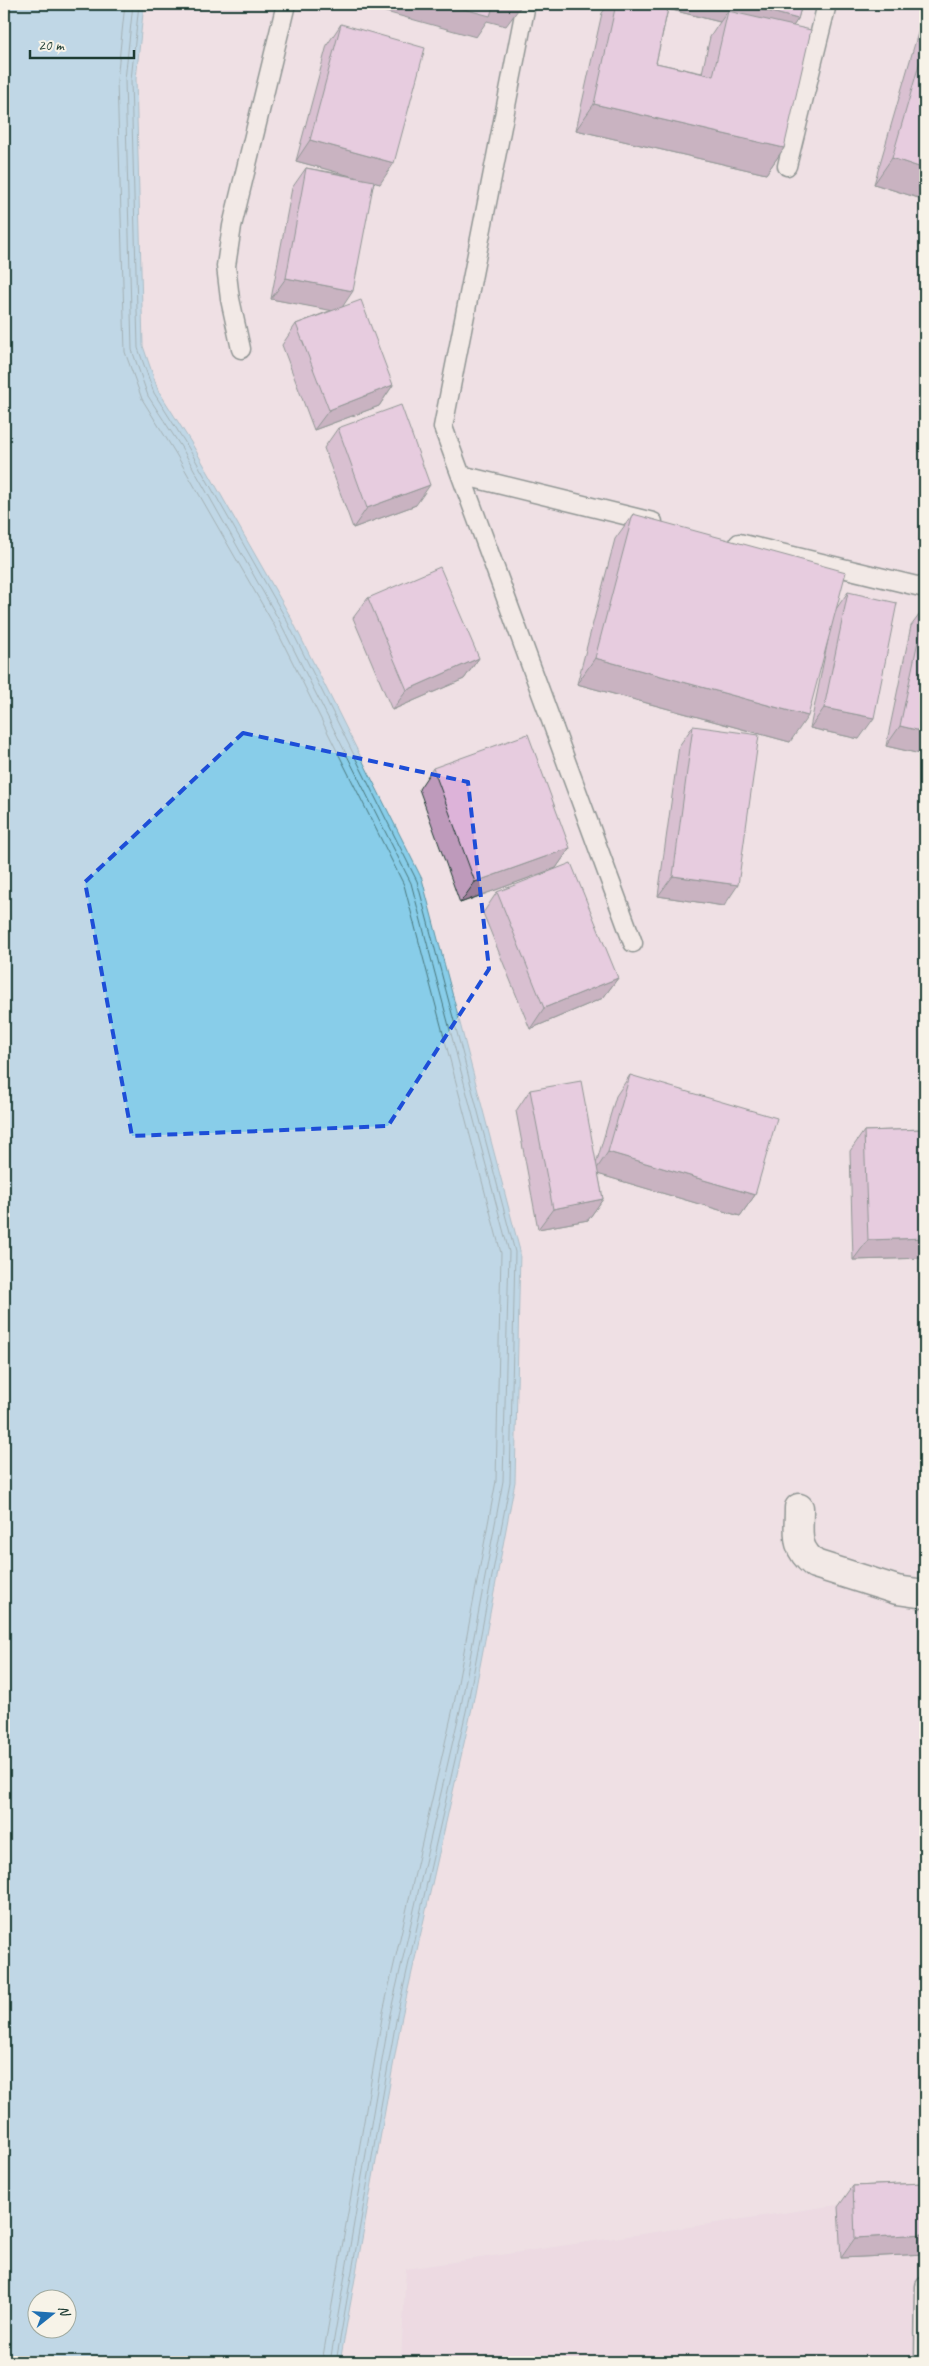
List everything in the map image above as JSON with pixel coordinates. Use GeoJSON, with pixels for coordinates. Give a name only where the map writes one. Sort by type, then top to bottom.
{"type":"FeatureCollection","features":[{"type":"Feature","properties":{"kind":"street"},"geometry":{"type":"LineString","coordinates":[[799,1508],[800,1546],[802,1552],[815,1564],[896,1590],[925,1594]]}},
{"type":"Feature","properties":{"kind":"lane"},"geometry":{"type":"LineString","coordinates":[[241,349],[230,299],[226,266],[232,226],[286,4]]}},
{"type":"Feature","properties":{"kind":"lane"},"geometry":{"type":"LineString","coordinates":[[526,4],[443,427],[633,942]]}},
{"type":"Feature","properties":{"kind":"lane"},"geometry":{"type":"LineString","coordinates":[[787,166],[826,4]]}},
{"type":"Feature","properties":{"kind":"lane"},"geometry":{"type":"LineString","coordinates":[[461,475],[674,527]]}},
{"type":"Feature","properties":{"kind":"lane"},"geometry":{"type":"LineString","coordinates":[[722,539],[925,588]]}},
{"type":"Feature","properties":{"kind":"lane"},"geometry":{"type":"LineString","coordinates":[[924,2362],[925,2286]]}},
{"type":"Feature","properties":{"kind":"highlighted area"},"geometry":{"type":"Polygon","coordinates":[[[243,733],[468,782],[489,969],[388,1126],[132,1136],[85,882],[243,733]]]}},
{"type":"Feature","properties":{"kind":"shaded area"},"geometry":{"type":"Polygon","coordinates":[[[925,2192],[925,2362],[401,2362],[406,2269],[925,2192]]]}},
{"type":"Feature","properties":{"kind":"water"},"geometry":{"type":"Polygon","coordinates":[[[4,4],[144,4],[136,79],[143,346],[158,390],[192,444],[290,616],[422,879],[520,1251],[515,1482],[472,1708],[402,2016],[340,2362],[4,2362],[4,4]]]}},
{"type":"Feature","properties":{"kind":"building"},"geometry":{"type":"Polygon","coordinates":[[[445,4],[494,4],[490,16],[445,4]]]}},
{"type":"Feature","properties":{"kind":"building"},"geometry":{"type":"Polygon","coordinates":[[[616,4],[669,4],[656,63],[713,76],[728,11],[811,30],[784,148],[594,104],[616,4]]]}},
{"type":"Feature","properties":{"kind":"building"},"geometry":{"type":"Polygon","coordinates":[[[741,4],[802,4],[798,19],[741,4]]]}},
{"type":"Feature","properties":{"kind":"building"},"geometry":{"type":"Polygon","coordinates":[[[341,24],[425,48],[394,163],[310,140],[341,24]]]}},
{"type":"Feature","properties":{"kind":"building"},"geometry":{"type":"Polygon","coordinates":[[[925,44],[925,169],[892,158],[925,44]]]}},
{"type":"Feature","properties":{"kind":"building"},"geometry":{"type":"Polygon","coordinates":[[[306,168],[374,181],[353,291],[286,278],[306,168]]]}},
{"type":"Feature","properties":{"kind":"building"},"geometry":{"type":"Polygon","coordinates":[[[361,300],[393,385],[329,410],[296,324],[361,300]]]}},
{"type":"Feature","properties":{"kind":"building"},"geometry":{"type":"Polygon","coordinates":[[[401,405],[430,485],[367,508],[338,428],[401,405]]]}},
{"type":"Feature","properties":{"kind":"building"},"geometry":{"type":"Polygon","coordinates":[[[633,514],[846,572],[808,716],[595,658],[633,514]]]}},
{"type":"Feature","properties":{"kind":"building"},"geometry":{"type":"Polygon","coordinates":[[[440,567],[479,658],[407,690],[368,598],[440,567]]]}},
{"type":"Feature","properties":{"kind":"building"},"geometry":{"type":"Polygon","coordinates":[[[848,592],[897,603],[874,718],[824,708],[848,592]]]}},
{"type":"Feature","properties":{"kind":"building"},"geometry":{"type":"Polygon","coordinates":[[[925,608],[925,732],[900,726],[925,608]]]}},
{"type":"Feature","properties":{"kind":"building"},"geometry":{"type":"Polygon","coordinates":[[[693,726],[759,735],[738,885],[673,876],[693,726]]]}},
{"type":"Feature","properties":{"kind":"building"},"geometry":{"type":"Polygon","coordinates":[[[528,734],[570,848],[475,882],[433,768],[528,734]]]}},
{"type":"Feature","properties":{"kind":"building"},"geometry":{"type":"Polygon","coordinates":[[[571,863],[618,978],[544,1008],[497,892],[571,863]]]}},
{"type":"Feature","properties":{"kind":"building"},"geometry":{"type":"Polygon","coordinates":[[[630,1075],[777,1118],[755,1195],[608,1152],[630,1075]]]}},
{"type":"Feature","properties":{"kind":"building"},"geometry":{"type":"Polygon","coordinates":[[[581,1081],[603,1199],[553,1209],[530,1090],[581,1081]]]}},
{"type":"Feature","properties":{"kind":"building"},"geometry":{"type":"Polygon","coordinates":[[[925,1129],[925,1238],[868,1240],[864,1131],[925,1129]]]}},
{"type":"Feature","properties":{"kind":"building"},"geometry":{"type":"Polygon","coordinates":[[[925,2183],[925,2234],[855,2238],[853,2186],[925,2183]]]}}]}
